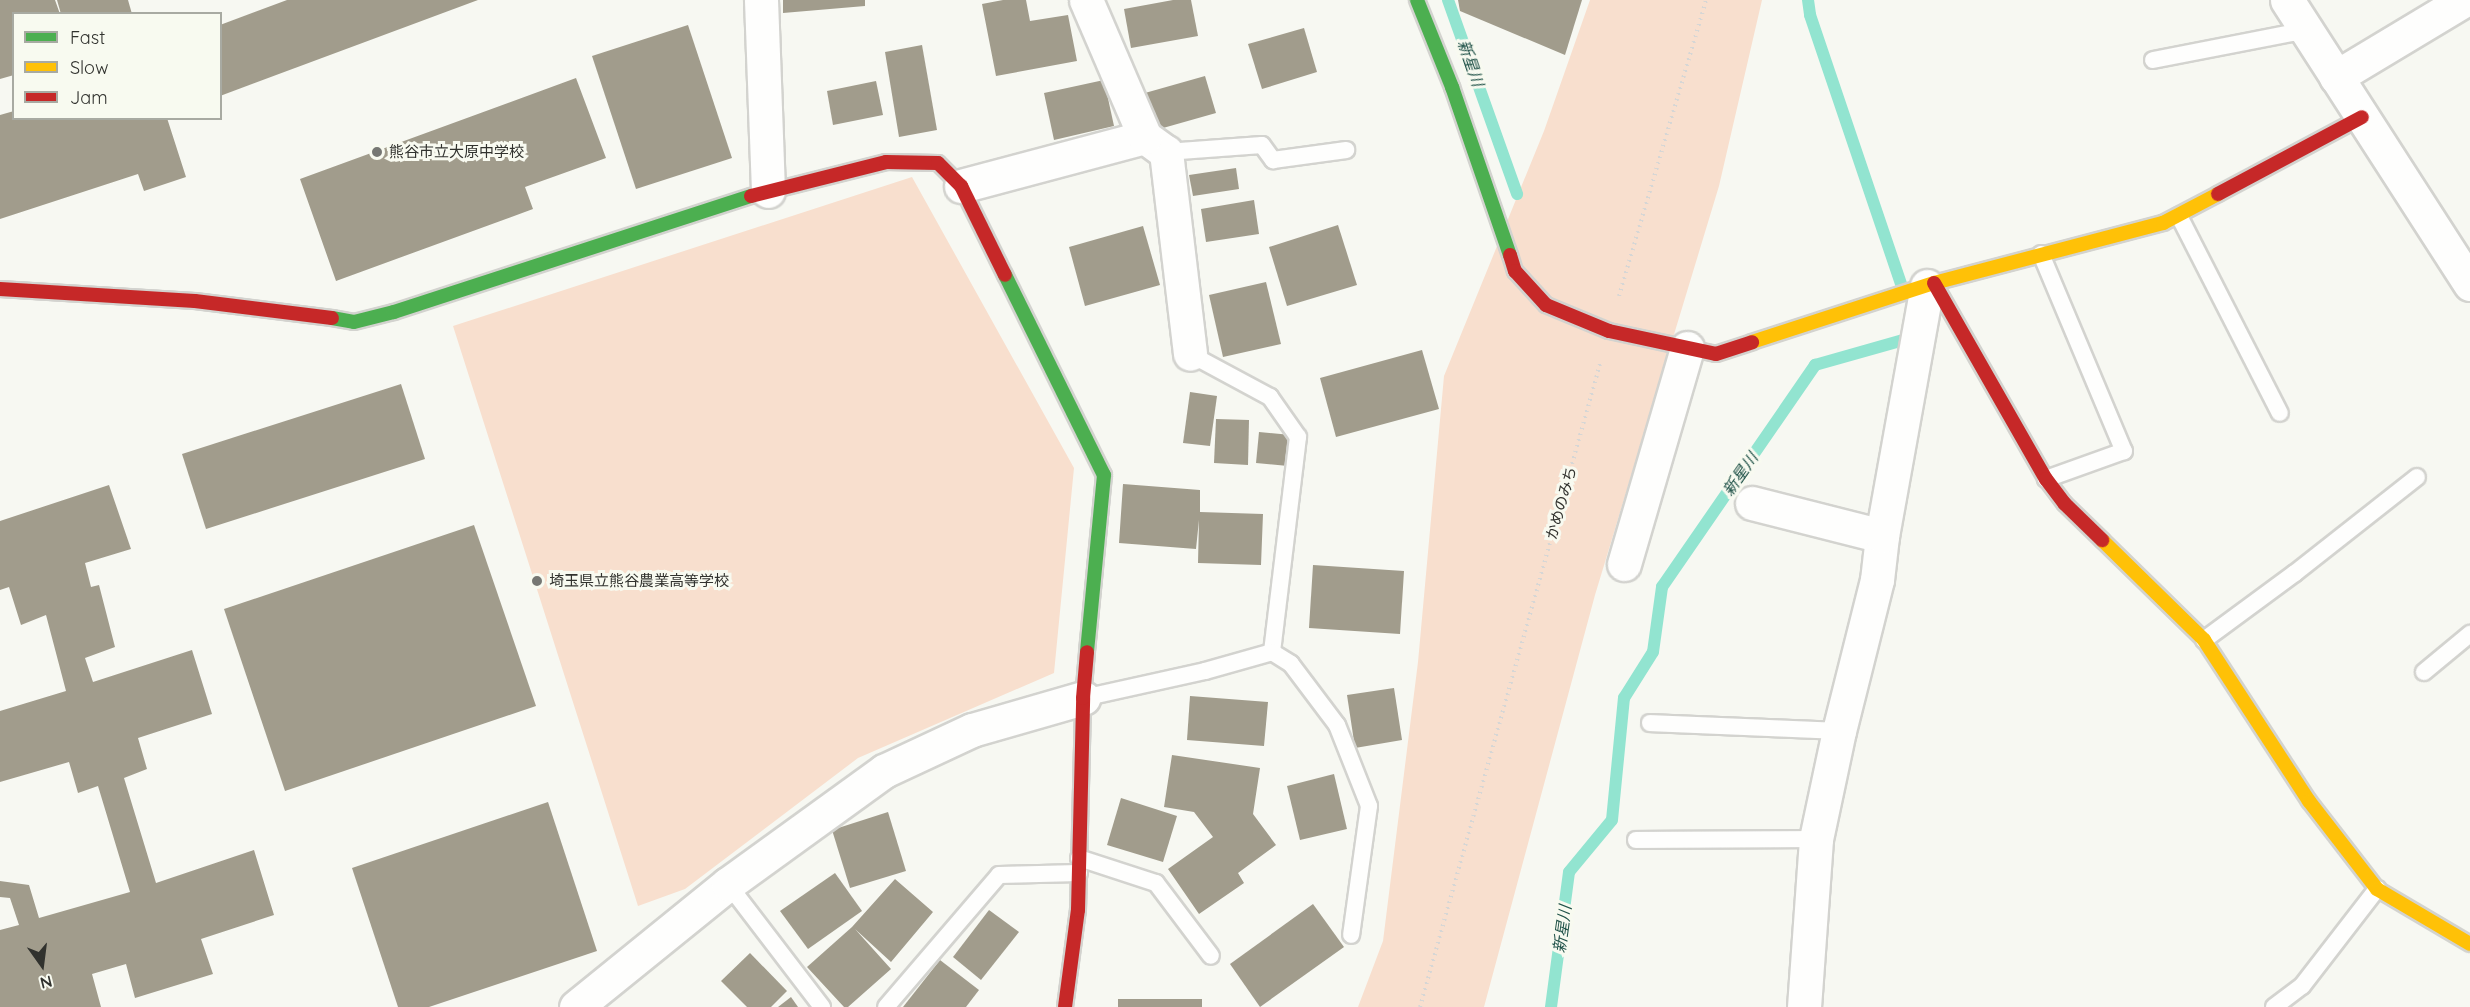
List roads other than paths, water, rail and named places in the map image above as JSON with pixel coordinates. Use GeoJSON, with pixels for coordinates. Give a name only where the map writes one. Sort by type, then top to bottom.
{"type":"FeatureCollection","features":[{"type":"Feature","properties":{"kind":"street"},"geometry":{"type":"LineString","coordinates":[[761,0],[768,191]]}},
{"type":"Feature","properties":{"kind":"street"},"geometry":{"type":"LineString","coordinates":[[1086,0],[1156,145],[1190,354]]}},
{"type":"Feature","properties":{"kind":"street"},"geometry":{"type":"LineString","coordinates":[[1417,0],[1452,87],[1515,271],[1546,305],[1609,331],[1716,354],[1931,285],[2163,223],[2362,117]]}},
{"type":"Feature","properties":{"kind":"street"},"geometry":{"type":"LineString","coordinates":[[2336,77],[2464,0]]}},
{"type":"Feature","properties":{"kind":"street"},"geometry":{"type":"LineString","coordinates":[[2295,12],[2470,284]]}},
{"type":"Feature","properties":{"kind":"street"},"geometry":{"type":"LineString","coordinates":[[961,186],[1156,145]]}},
{"type":"Feature","properties":{"kind":"street"},"geometry":{"type":"LineString","coordinates":[[0,289],[195,301],[301,312],[354,322],[393,312],[768,191],[886,162],[938,163],[961,186],[1104,475],[1083,698],[1078,910],[1065,1007]]}},
{"type":"Feature","properties":{"kind":"street"},"geometry":{"type":"LineString","coordinates":[[1931,285],[2046,479],[2065,504],[2204,640],[2309,801],[2377,889],[2470,944]]}},
{"type":"Feature","properties":{"kind":"street"},"geometry":{"type":"LineString","coordinates":[[1804,1007],[1815,839],[1839,731],[1877,580],[1882,536],[1931,285]]}},
{"type":"Feature","properties":{"kind":"street"},"geometry":{"type":"LineString","coordinates":[[1624,564],[1687,348]]}},
{"type":"Feature","properties":{"kind":"street"},"geometry":{"type":"LineString","coordinates":[[1752,503],[1882,536]]}},
{"type":"Feature","properties":{"kind":"street"},"geometry":{"type":"LineString","coordinates":[[576,1007],[728,884],[884,771],[972,730],[1083,698]]}},
{"type":"Feature","properties":{"kind":"lane"},"geometry":{"type":"LineString","coordinates":[[2153,60],[2292,33],[2295,12]]}},
{"type":"Feature","properties":{"kind":"lane"},"geometry":{"type":"LineString","coordinates":[[1156,145],[1262,145],[1273,160],[1346,150]]}},
{"type":"Feature","properties":{"kind":"lane"},"geometry":{"type":"LineString","coordinates":[[2179,216],[2280,413]]}},
{"type":"Feature","properties":{"kind":"lane"},"geometry":{"type":"LineString","coordinates":[[2041,254],[2124,451],[2046,479]]}},
{"type":"Feature","properties":{"kind":"lane"},"geometry":{"type":"LineString","coordinates":[[1190,354],[1270,397],[1298,436],[1272,652]]}},
{"type":"Feature","properties":{"kind":"lane"},"geometry":{"type":"LineString","coordinates":[[2204,640],[2295,573],[2416,477]]}},
{"type":"Feature","properties":{"kind":"lane"},"geometry":{"type":"LineString","coordinates":[[2424,672],[2470,634]]}},
{"type":"Feature","properties":{"kind":"lane"},"geometry":{"type":"LineString","coordinates":[[1083,698],[1205,671],[1272,652],[1291,664],[1337,725],[1369,806],[1351,935]]}},
{"type":"Feature","properties":{"kind":"lane"},"geometry":{"type":"LineString","coordinates":[[1650,723],[1839,731]]}},
{"type":"Feature","properties":{"kind":"lane"},"geometry":{"type":"LineString","coordinates":[[1636,840],[1815,839]]}},
{"type":"Feature","properties":{"kind":"lane"},"geometry":{"type":"LineString","coordinates":[[886,1007],[999,875],[1079,866],[1156,883],[1211,956]]}},
{"type":"Feature","properties":{"kind":"lane"},"geometry":{"type":"LineString","coordinates":[[728,884],[822,1007]]}},
{"type":"Feature","properties":{"kind":"lane"},"geometry":{"type":"LineString","coordinates":[[2274,1007],[2302,986],[2377,889]]}},
{"type":"Feature","properties":{"kind":"waterway","name":"新星川"},"geometry":{"type":"LineString","coordinates":[[1448,0],[1517,194]]}},
{"type":"Feature","properties":{"kind":"waterway","name":"新星川"},"geometry":{"type":"LineString","coordinates":[[1808,0],[1810,15],[1904,292]]}},
{"type":"Feature","properties":{"kind":"waterway","name":"新星川"},"geometry":{"type":"LineString","coordinates":[[1551,1007],[1569,872],[1612,820],[1624,698],[1653,652],[1662,587],[1815,365],[1907,339],[1907,330]]}},
{"type":"Feature","properties":{"kind":"place","name":"熊谷市立大原中学校"},"geometry":{"type":"Point","coordinates":[377,152]}},
{"type":"Feature","properties":{"kind":"place","name":"埼玉県立熊谷農業高等学校"},"geometry":{"type":"Point","coordinates":[537,581]}}]}
